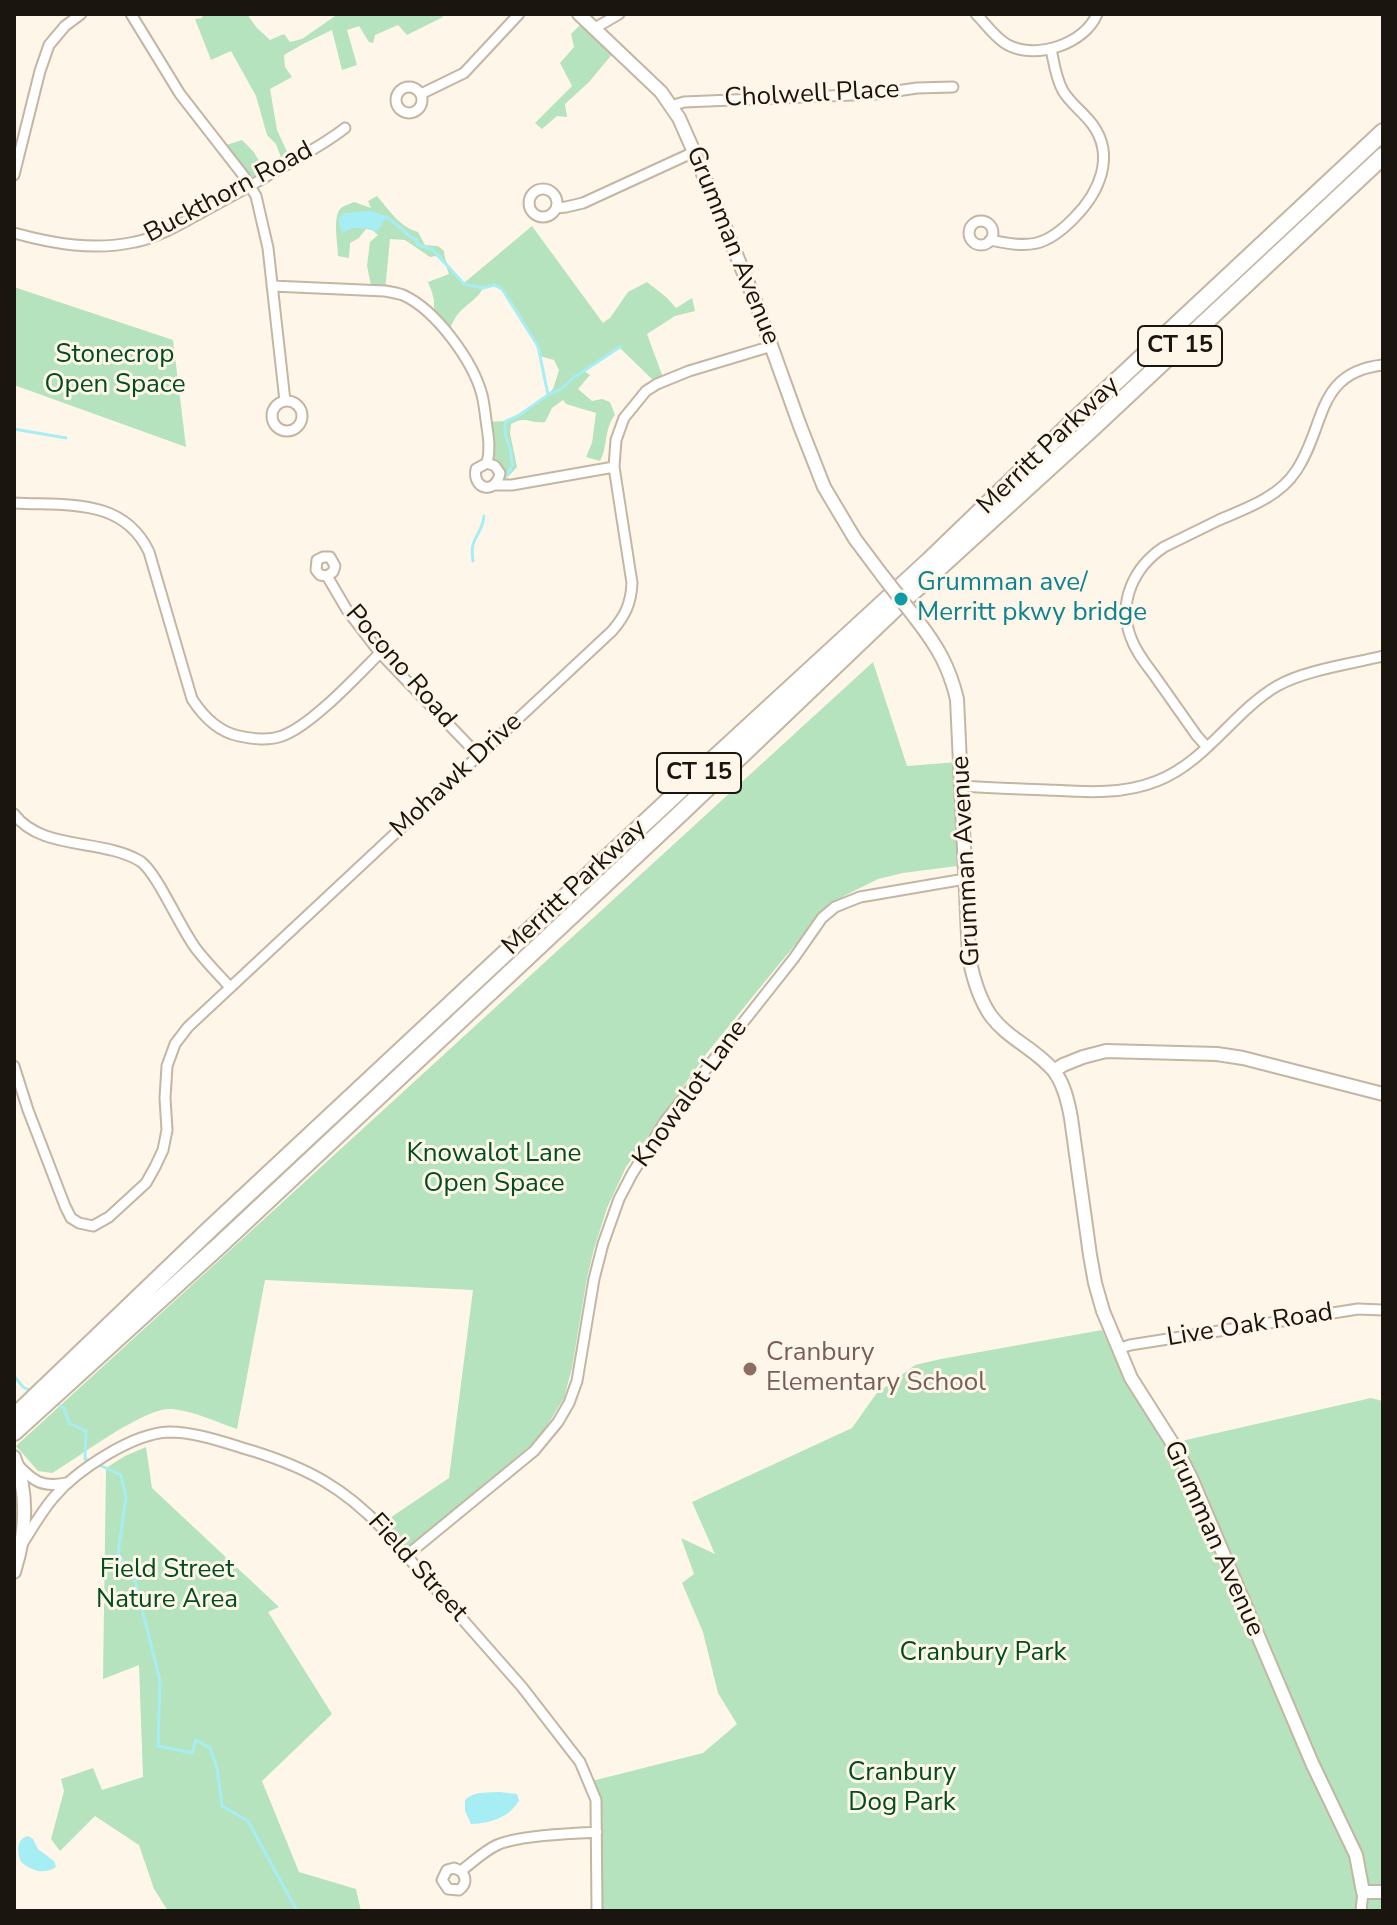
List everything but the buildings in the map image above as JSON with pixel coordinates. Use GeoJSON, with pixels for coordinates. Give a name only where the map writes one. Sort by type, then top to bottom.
{"type":"FeatureCollection","features":[{"type":"Feature","properties":{"kind":"highway","name":"Merritt Parkway"},"geometry":{"type":"LineString","coordinates":[[16,1422],[222,1218],[930,560],[1383,132]]}},
{"type":"Feature","properties":{"kind":"highway","name":"Merritt Parkway"},"geometry":{"type":"LineString","coordinates":[[16,1422],[222,1243],[910,594],[1383,156]]}},
{"type":"Feature","properties":{"kind":"street"},"geometry":{"type":"LineString","coordinates":[[14,175],[49,45],[65,26],[81,14]]}},
{"type":"Feature","properties":{"kind":"street"},"geometry":{"type":"LineString","coordinates":[[131,14],[180,94],[251,186],[265,231],[285,401]]}},
{"type":"Feature","properties":{"kind":"street"},"geometry":{"type":"LineString","coordinates":[[421,94],[464,73],[519,14]]}},
{"type":"Feature","properties":{"kind":"street","name":"Grumman Avenue"},"geometry":{"type":"LineString","coordinates":[[579,14],[655,86],[671,106],[694,152],[772,346],[824,487],[855,539],[937,647],[953,684],[958,717],[969,957],[977,988],[992,1018],[1054,1071],[1067,1097],[1095,1283],[1103,1311],[1139,1392],[1178,1452],[1192,1480],[1312,1763],[1356,1855],[1363,1892],[1361,1911]]}},
{"type":"Feature","properties":{"kind":"street"},"geometry":{"type":"LineString","coordinates":[[595,28],[619,14]]}},
{"type":"Feature","properties":{"kind":"street"},"geometry":{"type":"LineString","coordinates":[[976,14],[1004,43],[1013,48],[1035,51],[1062,45],[1081,34],[1097,14]]}},
{"type":"Feature","properties":{"kind":"street"},"geometry":{"type":"LineString","coordinates":[[990,240],[1026,246],[1046,240],[1069,223],[1087,204],[1102,176],[1100,138],[1093,125],[1062,89],[1051,49]]}},
{"type":"Feature","properties":{"kind":"street","name":"Cholwell Place"},"geometry":{"type":"LineString","coordinates":[[671,106],[678,103],[876,94],[953,87]]}},
{"type":"Feature","properties":{"kind":"street","name":"Buckthorn Road"},"geometry":{"type":"LineString","coordinates":[[14,233],[79,246],[136,242],[173,227],[251,186],[345,128]]}},
{"type":"Feature","properties":{"kind":"street"},"geometry":{"type":"LineString","coordinates":[[556,208],[583,203],[694,152]]}},
{"type":"Feature","properties":{"kind":"street"},"geometry":{"type":"LineString","coordinates":[[272,286],[385,291],[417,304],[447,333],[476,379],[483,397],[490,446],[487,463]]}},
{"type":"Feature","properties":{"kind":"street","name":"Mohawk Drive"},"geometry":{"type":"LineString","coordinates":[[14,1066],[65,1206],[71,1218],[93,1226],[109,1217],[146,1183],[155,1167],[167,1130],[167,1066],[175,1044],[188,1027],[612,631],[626,614],[632,596],[632,583],[614,467],[616,440],[624,418],[646,391],[671,377],[772,346]]}},
{"type":"Feature","properties":{"kind":"street"},"geometry":{"type":"LineString","coordinates":[[1207,747],[1131,640],[1126,614],[1131,584],[1153,554],[1259,502],[1284,486],[1306,455],[1332,391],[1350,374],[1383,365]]}},
{"type":"Feature","properties":{"kind":"street"},"geometry":{"type":"LineString","coordinates":[[495,485],[500,473],[495,466],[483,463],[476,469],[475,477],[483,487],[614,467]]}},
{"type":"Feature","properties":{"kind":"street"},"geometry":{"type":"LineString","coordinates":[[14,503],[99,510],[119,517],[137,531],[149,552],[192,699],[204,715],[232,735],[266,739],[293,732],[380,653]]}},
{"type":"Feature","properties":{"kind":"street","name":"Pocono Road"},"geometry":{"type":"LineString","coordinates":[[327,576],[347,610],[380,653],[478,755]]}},
{"type":"Feature","properties":{"kind":"street"},"geometry":{"type":"LineString","coordinates":[[962,786],[1121,791],[1155,782],[1170,775],[1207,747],[1277,686],[1298,677],[1383,656]]}},
{"type":"Feature","properties":{"kind":"street"},"geometry":{"type":"LineString","coordinates":[[14,814],[26,827],[40,835],[109,849],[143,862],[196,949],[230,987]]}},
{"type":"Feature","properties":{"kind":"street","name":"Knowalot Lane"},"geometry":{"type":"LineString","coordinates":[[406,1556],[534,1451],[558,1422],[577,1381],[603,1244],[619,1199],[632,1174],[666,1120],[818,923],[835,907],[860,897],[965,879]]}},
{"type":"Feature","properties":{"kind":"street"},"geometry":{"type":"LineString","coordinates":[[1054,1071],[1083,1057],[1106,1051],[1217,1054],[1383,1092]]}},
{"type":"Feature","properties":{"kind":"street","name":"Live Oak Road"},"geometry":{"type":"LineString","coordinates":[[1118,1349],[1316,1315],[1358,1309],[1383,1310]]}},
{"type":"Feature","properties":{"kind":"street","name":"Field Street"},"geometry":{"type":"LineString","coordinates":[[22,1546],[49,1504],[69,1482],[137,1439],[167,1432],[197,1435],[258,1453],[307,1470],[337,1489],[367,1513],[513,1677],[584,1769],[596,1800],[597,1911]]}},
{"type":"Feature","properties":{"kind":"street"},"geometry":{"type":"LineString","coordinates":[[16,1461],[31,1479],[38,1482],[51,1485],[69,1482]]}},
{"type":"Feature","properties":{"kind":"street"},"geometry":{"type":"LineString","coordinates":[[14,1572],[22,1546],[24,1523],[24,1502],[16,1461]]}},
{"type":"Feature","properties":{"kind":"street"},"geometry":{"type":"LineString","coordinates":[[461,1871],[499,1844],[597,1832]]}},
{"type":"Feature","properties":{"kind":"street"},"geometry":{"type":"LineString","coordinates":[[1363,1892],[1383,1892]]}},
{"type":"Feature","properties":{"kind":"green space"},"geometry":{"type":"Polygon","coordinates":[[[203,14],[247,14],[270,40],[284,34],[290,42],[302,39],[338,14],[441,14],[443,17],[407,35],[398,25],[375,35],[373,43],[369,42],[359,26],[347,30],[357,65],[342,70],[332,30],[284,55],[285,67],[292,77],[270,89],[277,130],[289,156],[282,160],[276,144],[267,135],[256,96],[231,51],[211,60],[195,19],[202,18],[203,14]]]}},
{"type":"Feature","properties":{"kind":"green space"},"geometry":{"type":"Polygon","coordinates":[[[585,20],[614,52],[565,104],[567,117],[557,116],[542,129],[535,123],[572,86],[560,63],[574,47],[571,34],[585,20]]]}},
{"type":"Feature","properties":{"kind":"green space"},"geometry":{"type":"Polygon","coordinates":[[[242,140],[268,175],[251,186],[220,147],[242,140]]]}},
{"type":"Feature","properties":{"kind":"green space"},"geometry":{"type":"Polygon","coordinates":[[[377,196],[400,222],[418,232],[425,245],[438,246],[444,251],[449,265],[464,283],[532,226],[603,323],[628,292],[647,282],[676,308],[692,298],[695,311],[675,316],[647,334],[664,380],[657,384],[620,348],[584,371],[590,375],[578,389],[592,401],[602,399],[610,402],[615,415],[600,461],[586,457],[592,443],[596,413],[566,404],[563,400],[552,408],[545,422],[520,420],[511,424],[517,467],[506,479],[512,485],[498,482],[491,463],[486,422],[507,421],[530,408],[553,389],[559,370],[554,360],[539,356],[523,320],[499,286],[483,288],[458,314],[447,333],[431,316],[434,303],[428,282],[449,274],[446,266],[436,256],[430,257],[405,240],[390,239],[385,291],[372,290],[367,266],[370,242],[378,235],[366,229],[350,243],[349,258],[338,256],[336,224],[341,208],[354,202],[371,208],[368,201],[377,196]]]}},
{"type":"Feature","properties":{"kind":"green space","name":"Stonecrop Open Space"},"geometry":{"type":"Polygon","coordinates":[[[14,287],[173,340],[186,447],[14,385],[14,287]]]}},
{"type":"Feature","properties":{"kind":"green space","name":"Knowalot Lane Open Space"},"geometry":{"type":"Polygon","coordinates":[[[873,662],[907,766],[971,761],[965,813],[965,865],[878,879],[844,896],[817,919],[707,1053],[626,1167],[607,1208],[587,1278],[564,1398],[530,1446],[406,1549],[384,1522],[449,1478],[473,1290],[265,1280],[237,1429],[188,1412],[160,1410],[129,1424],[52,1473],[38,1471],[16,1446],[873,662]]]}},
{"type":"Feature","properties":{"kind":"green space","name":"Cranbury Park"},"geometry":{"type":"Polygon","coordinates":[[[1102,1330],[1119,1367],[1147,1413],[1177,1442],[1371,1398],[1383,1401],[1383,1911],[602,1911],[592,1799],[584,1783],[703,1753],[737,1724],[718,1693],[703,1632],[682,1583],[694,1574],[681,1538],[715,1554],[692,1502],[852,1428],[876,1394],[915,1365],[1102,1330]]]}},
{"type":"Feature","properties":{"kind":"green space","name":"Field Street Nature Area"},"geometry":{"type":"Polygon","coordinates":[[[146,1447],[152,1488],[279,1607],[268,1612],[332,1714],[262,1781],[299,1872],[356,1889],[361,1911],[168,1911],[154,1889],[139,1845],[95,1816],[60,1851],[51,1839],[64,1791],[61,1779],[93,1768],[102,1790],[143,1777],[139,1665],[103,1679],[106,1468],[146,1447]]]}},
{"type":"Feature","properties":{"kind":"water"},"geometry":{"type":"Polygon","coordinates":[[[371,211],[390,217],[375,232],[372,229],[353,228],[342,233],[338,219],[343,213],[371,211]]]}},
{"type":"Feature","properties":{"kind":"water"},"geometry":{"type":"Polygon","coordinates":[[[477,1794],[517,1794],[519,1801],[510,1812],[498,1818],[471,1824],[465,1811],[465,1800],[477,1794]]]}},
{"type":"Feature","properties":{"kind":"water"},"geometry":{"type":"Polygon","coordinates":[[[28,1836],[38,1849],[54,1861],[56,1867],[38,1871],[21,1862],[18,1846],[28,1836]]]}},
{"type":"Feature","properties":{"kind":"waterway"},"geometry":{"type":"LineString","coordinates":[[386,217],[417,240],[417,244],[433,250],[464,284],[483,288],[494,285],[502,289],[538,346],[548,395],[506,421],[505,434],[513,465],[506,476]]}},
{"type":"Feature","properties":{"kind":"waterway"},"geometry":{"type":"LineString","coordinates":[[548,395],[620,347]]}},
{"type":"Feature","properties":{"kind":"waterway"},"geometry":{"type":"LineString","coordinates":[[14,429],[66,438]]}},
{"type":"Feature","properties":{"kind":"waterway"},"geometry":{"type":"LineString","coordinates":[[473,561],[474,541],[484,516]]}},
{"type":"Feature","properties":{"kind":"waterway"},"geometry":{"type":"LineString","coordinates":[[14,1376],[29,1390]]}},
{"type":"Feature","properties":{"kind":"waterway"},"geometry":{"type":"LineString","coordinates":[[60,1406],[64,1408],[69,1423],[86,1431],[85,1459],[90,1461]]}},
{"type":"Feature","properties":{"kind":"waterway"},"geometry":{"type":"LineString","coordinates":[[97,1464],[121,1475],[126,1498],[118,1553],[135,1581],[160,1681],[158,1746],[192,1753],[196,1740],[210,1748],[217,1768],[222,1806],[248,1821],[297,1911]]}},
{"type":"Feature","properties":{"kind":"place","name":"Grumman ave/ Merritt pkwy bridge"},"geometry":{"type":"Point","coordinates":[901,599]}},
{"type":"Feature","properties":{"kind":"place","name":"Cranbury Elementary School"},"geometry":{"type":"Point","coordinates":[750,1369]}},
{"type":"Feature","properties":{"kind":"park label","name":"Cranbury Dog Park"},"geometry":{"type":"Point","coordinates":[902,1789]}}]}
